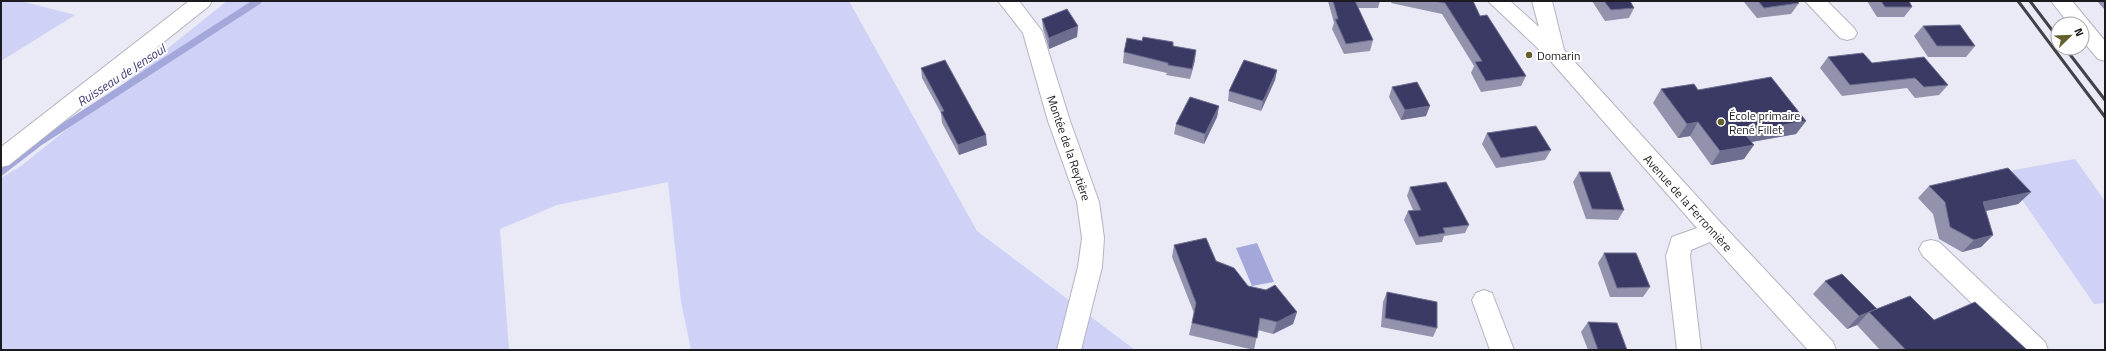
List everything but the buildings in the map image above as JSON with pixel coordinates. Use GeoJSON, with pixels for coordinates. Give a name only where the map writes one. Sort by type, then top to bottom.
{"type":"FeatureCollection","features":[{"type":"Feature","properties":{"kind":"street"},"geometry":{"type":"LineString","coordinates":[[1,158],[202,1]]}},
{"type":"Feature","properties":{"kind":"street","name":"Montée de la Reytière"},"geometry":{"type":"LineString","coordinates":[[1008,1],[1032,31],[1059,122],[1088,202],[1093,238],[1090,267],[1069,350]]}},
{"type":"Feature","properties":{"kind":"street","name":"Avenue de la Ferronnière"},"geometry":{"type":"LineString","coordinates":[[1498,1],[1555,53],[1714,232],[1824,350]]}},
{"type":"Feature","properties":{"kind":"street","name":"Avenue de la Ferronnière"},"geometry":{"type":"LineString","coordinates":[[1542,1],[1555,53]]}},
{"type":"Feature","properties":{"kind":"street"},"geometry":{"type":"LineString","coordinates":[[1815,1],[1847,34]]}},
{"type":"Feature","properties":{"kind":"street"},"geometry":{"type":"LineString","coordinates":[[2060,1],[2073,16]]}},
{"type":"Feature","properties":{"kind":"street"},"geometry":{"type":"LineString","coordinates":[[2090,36],[2105,54]]}},
{"type":"Feature","properties":{"kind":"street"},"geometry":{"type":"LineString","coordinates":[[1689,350],[1678,256],[1680,244],[1714,232]]}},
{"type":"Feature","properties":{"kind":"street"},"geometry":{"type":"LineString","coordinates":[[1931,249],[2036,350]]}},
{"type":"Feature","properties":{"kind":"street"},"geometry":{"type":"LineString","coordinates":[[1484,300],[1502,350]]}},
{"type":"Feature","properties":{"kind":"shaded area"},"geometry":{"type":"Polygon","coordinates":[[[1,1],[21,1],[75,15],[1,61],[1,1]]]}},
{"type":"Feature","properties":{"kind":"shaded area"},"geometry":{"type":"Polygon","coordinates":[[[227,1],[849,1],[977,231],[1135,350],[691,350],[681,302],[668,182],[557,205],[500,229],[509,350],[1,350],[1,178],[21,166],[227,1]]]}},
{"type":"Feature","properties":{"kind":"shaded area"},"geometry":{"type":"Polygon","coordinates":[[[2075,159],[2105,201],[2105,303],[2094,304],[2003,172],[2075,159]]]}},
{"type":"Feature","properties":{"kind":"shaded area"},"geometry":{"type":"Polygon","coordinates":[[[1257,243],[1274,282],[1252,286],[1236,248],[1257,243]]]}},
{"type":"Feature","properties":{"kind":"waterway","name":"Ruisseau de Jensoul"},"geometry":{"type":"LineString","coordinates":[[1,172],[40,142],[258,1]]}},
{"type":"Feature","properties":{"kind":"railway"},"geometry":{"type":"LineString","coordinates":[[2018,1],[2105,117]]}},
{"type":"Feature","properties":{"kind":"railway"},"geometry":{"type":"LineString","coordinates":[[2030,1],[2050,27]]}},
{"type":"Feature","properties":{"kind":"railway"},"geometry":{"type":"LineString","coordinates":[[2071,56],[2105,100]]}},
{"type":"Feature","properties":{"kind":"place","name":"Domarin"},"geometry":{"type":"Point","coordinates":[1529,55]}},
{"type":"Feature","properties":{"kind":"place","name":"École primaire René Fillet"},"geometry":{"type":"Point","coordinates":[1721,122]}}]}
